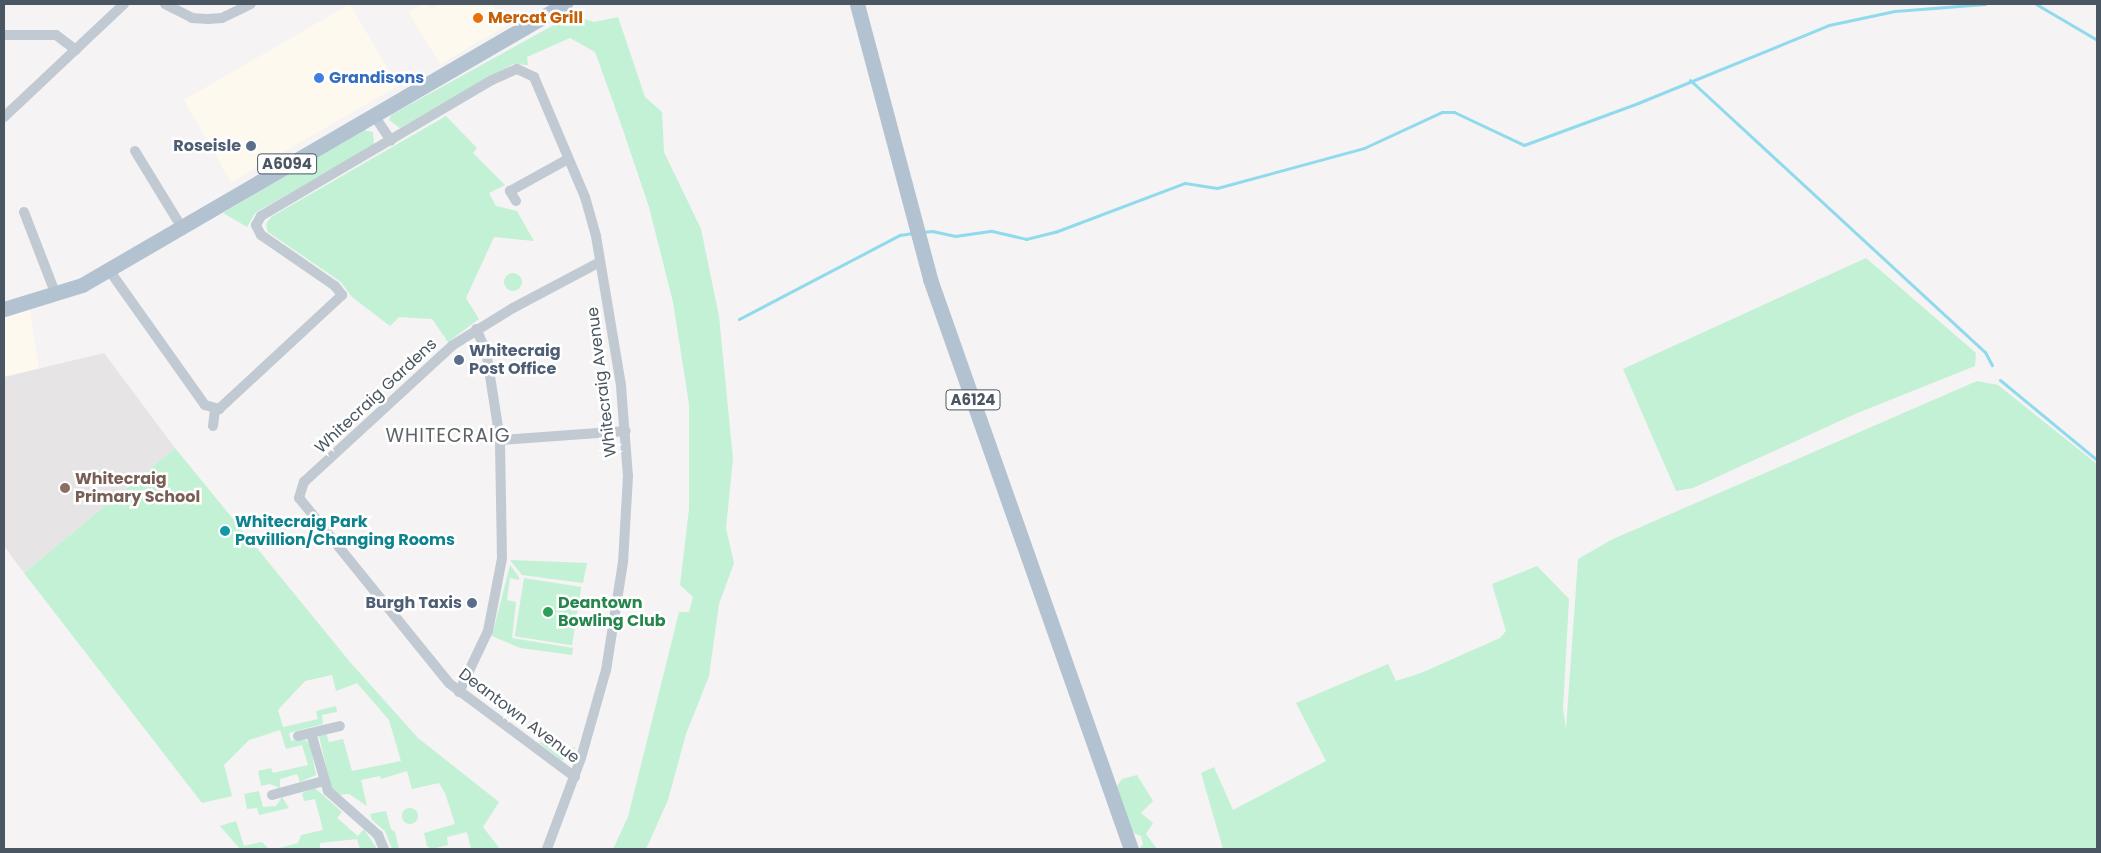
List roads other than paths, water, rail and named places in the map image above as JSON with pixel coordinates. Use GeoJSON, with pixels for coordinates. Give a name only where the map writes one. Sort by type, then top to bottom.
{"type":"FeatureCollection","features":[{"type":"Feature","properties":{"kind":"main road","name":"A6094"},"geometry":{"type":"LineString","coordinates":[[4,309],[56,295],[82,285],[373,114],[566,4]]}},
{"type":"Feature","properties":{"kind":"main road","name":"A6124"},"geometry":{"type":"LineString","coordinates":[[857,4],[895,140],[918,242],[1131,849]]}},
{"type":"Feature","properties":{"kind":"street"},"geometry":{"type":"LineString","coordinates":[[4,118],[124,4]]}},
{"type":"Feature","properties":{"kind":"street"},"geometry":{"type":"LineString","coordinates":[[165,4],[192,18],[208,19],[222,18],[251,4]]}},
{"type":"Feature","properties":{"kind":"street"},"geometry":{"type":"LineString","coordinates":[[4,35],[56,35],[76,50]]}},
{"type":"Feature","properties":{"kind":"street","name":"Whitecraig Avenue"},"geometry":{"type":"LineString","coordinates":[[391,142],[492,80],[517,69],[534,77],[590,212],[600,262],[626,431],[626,523],[619,598],[606,670],[575,777],[547,849]]}},
{"type":"Feature","properties":{"kind":"street"},"geometry":{"type":"LineString","coordinates":[[108,270],[206,405],[215,410],[224,407],[342,295],[335,286],[261,235],[257,230],[257,220],[391,142],[373,114]]}},
{"type":"Feature","properties":{"kind":"street"},"geometry":{"type":"LineString","coordinates":[[135,151],[181,226]]}},
{"type":"Feature","properties":{"kind":"street"},"geometry":{"type":"LineString","coordinates":[[516,201],[510,191],[568,159]]}},
{"type":"Feature","properties":{"kind":"street"},"geometry":{"type":"LineString","coordinates":[[24,212],[56,295]]}},
{"type":"Feature","properties":{"kind":"street","name":"Whitecraig Gardens"},"geometry":{"type":"LineString","coordinates":[[300,490],[304,482],[453,345],[476,329],[600,262]]}},
{"type":"Feature","properties":{"kind":"street"},"geometry":{"type":"LineString","coordinates":[[459,692],[482,648],[498,592],[504,532],[500,440],[486,351],[476,329]]}},
{"type":"Feature","properties":{"kind":"street"},"geometry":{"type":"LineString","coordinates":[[213,426],[215,410]]}},
{"type":"Feature","properties":{"kind":"street"},"geometry":{"type":"LineString","coordinates":[[500,440],[626,431]]}},
{"type":"Feature","properties":{"kind":"street","name":"Deantown Avenue"},"geometry":{"type":"LineString","coordinates":[[300,490],[302,504],[459,692],[575,777]]}},
{"type":"Feature","properties":{"kind":"street"},"geometry":{"type":"LineString","coordinates":[[298,736],[340,726]]}},
{"type":"Feature","properties":{"kind":"street"},"geometry":{"type":"LineString","coordinates":[[311,733],[324,781],[333,798],[378,835],[384,849]]}},
{"type":"Feature","properties":{"kind":"street"},"geometry":{"type":"LineString","coordinates":[[272,795],[324,781]]}},
{"type":"Feature","properties":{"kind":"waterway"},"geometry":{"type":"LineString","coordinates":[[922,232],[932,231],[955,236],[992,231],[1026,239],[1055,232],[1185,183],[1217,188],[1364,148],[1442,112],[1454,112],[1524,145],[1638,103],[1829,25],[1895,11],[1985,4]]}},
{"type":"Feature","properties":{"kind":"waterway"},"geometry":{"type":"LineString","coordinates":[[2036,4],[2097,40]]}},
{"type":"Feature","properties":{"kind":"waterway"},"geometry":{"type":"LineString","coordinates":[[1690,80],[1985,352],[1992,365]]}},
{"type":"Feature","properties":{"kind":"waterway"},"geometry":{"type":"LineString","coordinates":[[739,319],[900,235],[913,233]]}},
{"type":"Feature","properties":{"kind":"waterway"},"geometry":{"type":"LineString","coordinates":[[2000,380],[2097,460]]}},
{"type":"Feature","properties":{"kind":"place","name":"Mercat Grill"},"geometry":{"type":"Point","coordinates":[478,18]}},
{"type":"Feature","properties":{"kind":"place","name":"Grandisons"},"geometry":{"type":"Point","coordinates":[319,78]}},
{"type":"Feature","properties":{"kind":"place","name":"Roseisle"},"geometry":{"type":"Point","coordinates":[251,146]}},
{"type":"Feature","properties":{"kind":"place","name":"Whitecraig Post Office"},"geometry":{"type":"Point","coordinates":[459,360]}},
{"type":"Feature","properties":{"kind":"place","name":"Whitecraig Primary School"},"geometry":{"type":"Point","coordinates":[65,488]}},
{"type":"Feature","properties":{"kind":"place","name":"Whitecraig Park Pavillion/Changing Rooms"},"geometry":{"type":"Point","coordinates":[225,531]}},
{"type":"Feature","properties":{"kind":"place","name":"Burgh Taxis"},"geometry":{"type":"Point","coordinates":[472,603]}},
{"type":"Feature","properties":{"kind":"place","name":"Deantown Bowling Club"},"geometry":{"type":"Point","coordinates":[548,612]}},
{"type":"Feature","properties":{"kind":"district","name":"WHITECRAIG"},"geometry":{"type":"Point","coordinates":[448,436]}}]}
